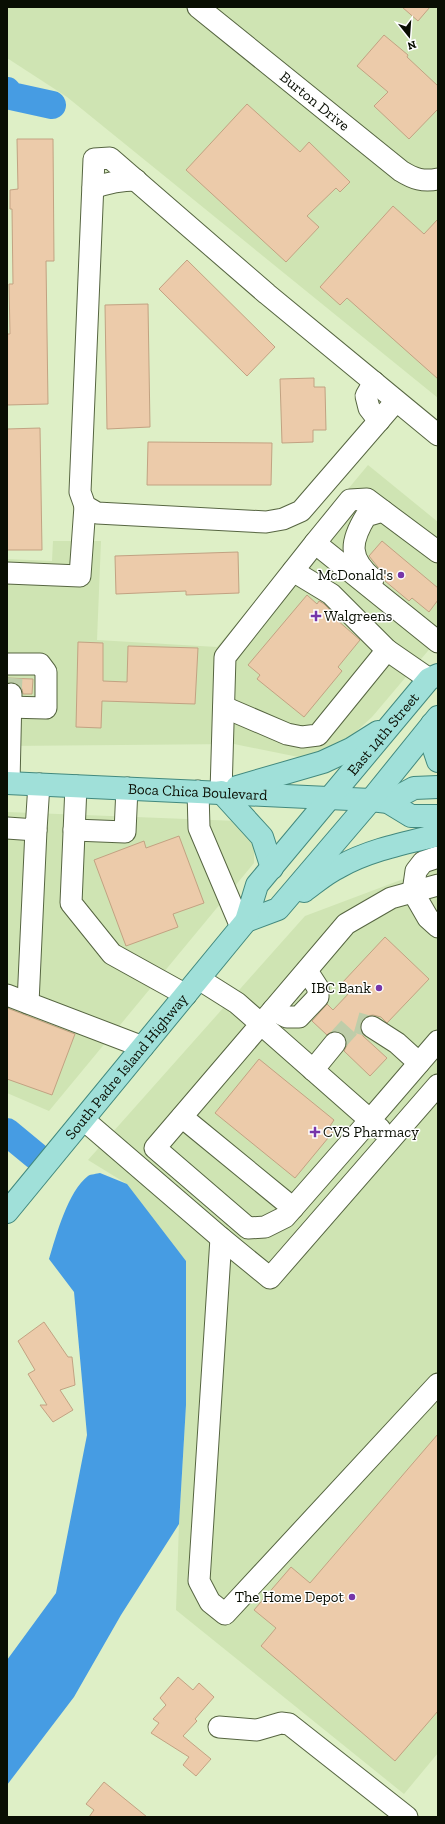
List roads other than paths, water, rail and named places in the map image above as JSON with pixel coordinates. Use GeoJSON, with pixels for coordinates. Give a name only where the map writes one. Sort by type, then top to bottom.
{"type":"FeatureCollection","features":[{"type":"Feature","properties":{"kind":"main road","name":"East 14th Street"},"geometry":{"type":"LineString","coordinates":[[331,797],[434,677]]}},
{"type":"Feature","properties":{"kind":"main road","name":"East 14th Street"},"geometry":{"type":"LineString","coordinates":[[380,801],[435,720]]}},
{"type":"Feature","properties":{"kind":"main road"},"geometry":{"type":"LineString","coordinates":[[435,720],[431,740],[438,761]]}},
{"type":"Feature","properties":{"kind":"main road"},"geometry":{"type":"LineString","coordinates":[[272,868],[262,836],[221,792],[323,762],[351,749],[394,722]]}},
{"type":"Feature","properties":{"kind":"main road","name":"Boca Chica Boulevard"},"geometry":{"type":"LineString","coordinates":[[8,783],[331,797],[380,801],[411,816],[438,816]]}},
{"type":"Feature","properties":{"kind":"main road"},"geometry":{"type":"LineString","coordinates":[[278,909],[380,801],[414,788],[438,787]]}},
{"type":"Feature","properties":{"kind":"main road","name":"South Padre Island Highway"},"geometry":{"type":"LineString","coordinates":[[7,1212],[244,924],[257,885],[331,797]]}},
{"type":"Feature","properties":{"kind":"main road"},"geometry":{"type":"LineString","coordinates":[[244,924],[278,909],[338,867],[397,845],[438,835]]}},
{"type":"Feature","properties":{"kind":"street","name":"Burton Drive"},"geometry":{"type":"LineString","coordinates":[[198,7],[401,171],[413,178],[427,182],[438,179]]}},
{"type":"Feature","properties":{"kind":"street"},"geometry":{"type":"LineString","coordinates":[[7,573],[80,576],[85,506],[80,492],[94,159],[110,158],[268,294],[438,435]]}},
{"type":"Feature","properties":{"kind":"street"},"geometry":{"type":"LineString","coordinates":[[374,382],[366,396],[369,408],[379,421]]}},
{"type":"Feature","properties":{"kind":"street"},"geometry":{"type":"LineString","coordinates":[[85,506],[97,513],[266,522],[283,519],[301,511],[396,401]]}},
{"type":"Feature","properties":{"kind":"street"},"geometry":{"type":"LineString","coordinates":[[221,792],[225,657],[314,543],[350,500],[367,499],[374,514],[438,552]]}},
{"type":"Feature","properties":{"kind":"street"},"geometry":{"type":"LineString","coordinates":[[374,514],[356,537],[354,555],[366,573],[404,605],[410,620]]}},
{"type":"Feature","properties":{"kind":"street"},"geometry":{"type":"LineString","coordinates":[[314,543],[438,642]]}},
{"type":"Feature","properties":{"kind":"street"},"geometry":{"type":"LineString","coordinates":[[293,571],[331,594],[387,650],[434,677]]}},
{"type":"Feature","properties":{"kind":"street"},"geometry":{"type":"LineString","coordinates":[[224,707],[287,734],[302,737],[318,735],[387,650]]}},
{"type":"Feature","properties":{"kind":"street"},"geometry":{"type":"LineString","coordinates":[[8,783],[10,685]]}},
{"type":"Feature","properties":{"kind":"street"},"geometry":{"type":"LineString","coordinates":[[28,1003],[39,784]]}},
{"type":"Feature","properties":{"kind":"street"},"geometry":{"type":"LineString","coordinates":[[76,786],[71,903],[112,954],[192,987],[237,1003],[267,1017],[313,1070],[391,1139]]}},
{"type":"Feature","properties":{"kind":"street"},"geometry":{"type":"LineString","coordinates":[[74,830],[124,832],[127,788]]}},
{"type":"Feature","properties":{"kind":"street"},"geometry":{"type":"LineString","coordinates":[[198,791],[199,828],[244,924]]}},
{"type":"Feature","properties":{"kind":"street"},"geometry":{"type":"LineString","coordinates":[[7,828],[36,830]]}},
{"type":"Feature","properties":{"kind":"street"},"geometry":{"type":"LineString","coordinates":[[438,858],[422,862],[416,872],[413,892],[428,918],[438,927]]}},
{"type":"Feature","properties":{"kind":"street"},"geometry":{"type":"LineString","coordinates":[[248,1228],[155,1148],[346,924],[391,898],[438,885]]}},
{"type":"Feature","properties":{"kind":"street"},"geometry":{"type":"LineString","coordinates":[[7,995],[143,1048]]}},
{"type":"Feature","properties":{"kind":"street"},"geometry":{"type":"LineString","coordinates":[[372,1027],[397,1043],[419,1063]]}},
{"type":"Feature","properties":{"kind":"street"},"geometry":{"type":"LineString","coordinates":[[313,1070],[336,1043]]}},
{"type":"Feature","properties":{"kind":"street"},"geometry":{"type":"LineString","coordinates":[[227,1242],[248,1228],[265,1227],[285,1217],[419,1063],[437,1045]]}},
{"type":"Feature","properties":{"kind":"street"},"geometry":{"type":"LineString","coordinates":[[84,1120],[270,1278],[438,1085]]}},
{"type":"Feature","properties":{"kind":"street"},"geometry":{"type":"LineString","coordinates":[[182,1117],[293,1208]]}},
{"type":"Feature","properties":{"kind":"street"},"geometry":{"type":"LineString","coordinates":[[161,1186],[178,1168]]}},
{"type":"Feature","properties":{"kind":"street"},"geometry":{"type":"LineString","coordinates":[[227,1242],[199,1581],[210,1602],[225,1614],[438,1384]]}},
{"type":"Feature","properties":{"kind":"street"},"geometry":{"type":"LineString","coordinates":[[219,1727],[257,1730],[281,1723],[289,1724],[407,1817]]}},
{"type":"Feature","properties":{"kind":"water"},"geometry":{"type":"Polygon","coordinates":[[[100,1173],[127,1184],[186,1261],[186,1405],[179,1524],[121,1615],[74,1697],[7,1785],[7,1660],[56,1593],[87,1435],[74,1292],[49,1259],[55,1238],[74,1192],[88,1176],[100,1173]]]}},
{"type":"Feature","properties":{"kind":"waterway"},"geometry":{"type":"LineString","coordinates":[[7,91],[11,96],[52,105]]}},
{"type":"Feature","properties":{"kind":"waterway"},"geometry":{"type":"LineString","coordinates":[[7,1132],[36,1156]]}},
{"type":"Feature","properties":{"kind":"tunnel"},"geometry":{"type":"LineString","coordinates":[[11,694],[12,678]]}},
{"type":"Feature","properties":{"kind":"tunnel"},"geometry":{"type":"LineString","coordinates":[[335,1043],[354,1022],[372,1027]]}},
{"type":"Feature","properties":{"kind":"place","name":"McDonald's"},"geometry":{"type":"Point","coordinates":[401,575]}},
{"type":"Feature","properties":{"kind":"place","name":"Walgreens"},"geometry":{"type":"Point","coordinates":[316,616]}},
{"type":"Feature","properties":{"kind":"place","name":"IBC Bank"},"geometry":{"type":"Point","coordinates":[379,988]}},
{"type":"Feature","properties":{"kind":"place","name":"CVS Pharmacy"},"geometry":{"type":"Point","coordinates":[315,1132]}},
{"type":"Feature","properties":{"kind":"place","name":"The Home Depot"},"geometry":{"type":"Point","coordinates":[352,1597]}}]}
